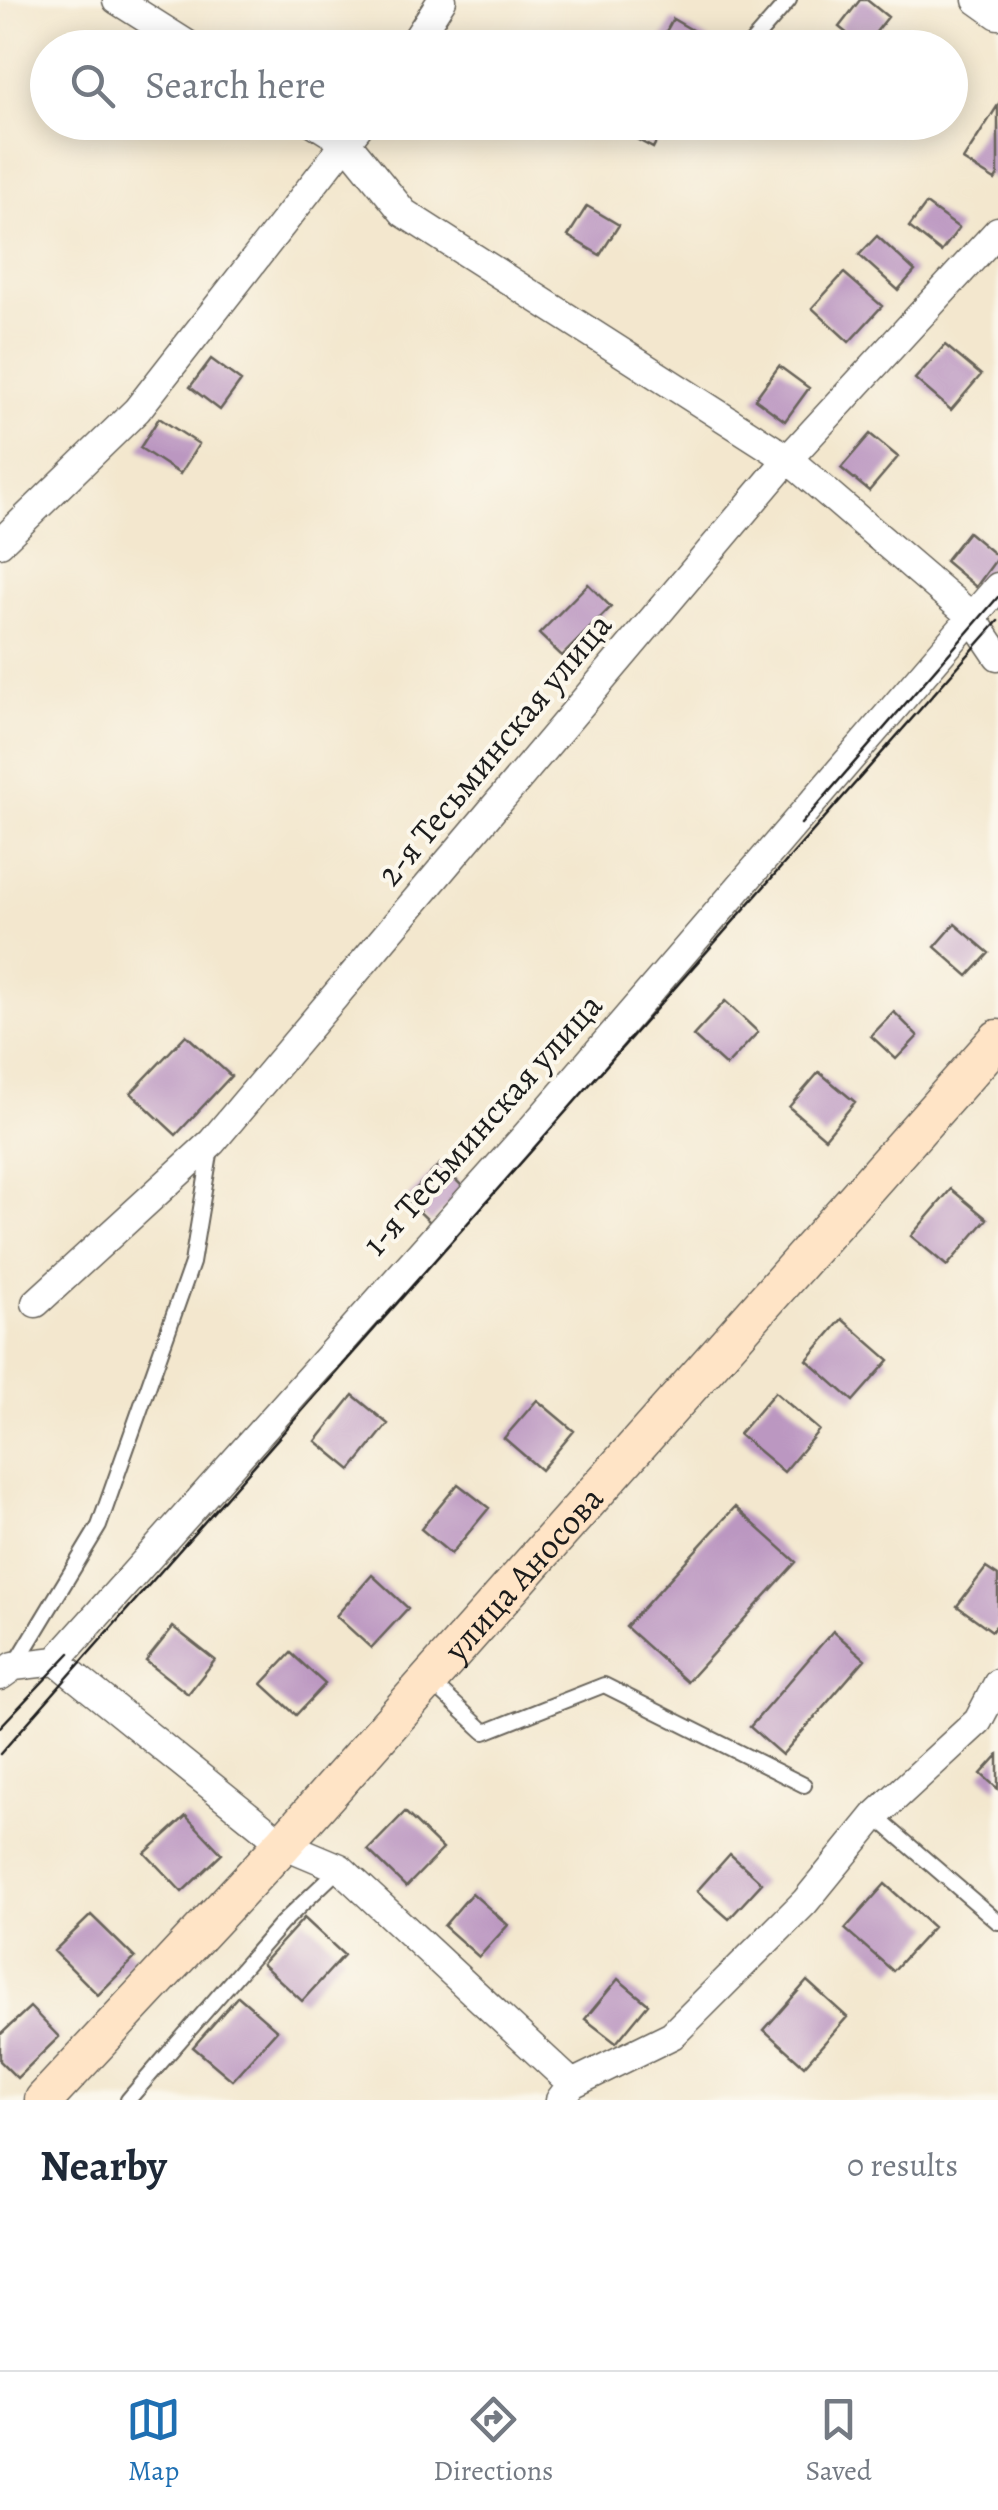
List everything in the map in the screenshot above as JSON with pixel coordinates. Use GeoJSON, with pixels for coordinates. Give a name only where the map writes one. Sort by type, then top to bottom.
{"type":"FeatureCollection","features":[{"type":"Feature","properties":{"kind":"main road","name":"улица Аносова"},"geometry":{"type":"LineString","coordinates":[[44,2100],[283,1844],[998,1038]]}},
{"type":"Feature","properties":{"kind":"street"},"geometry":{"type":"LineString","coordinates":[[117,0],[164,30]]}},
{"type":"Feature","properties":{"kind":"street"},"geometry":{"type":"LineString","coordinates":[[423,30],[442,0]]}},
{"type":"Feature","properties":{"kind":"street"},"geometry":{"type":"LineString","coordinates":[[976,0],[998,15]]}},
{"type":"Feature","properties":{"kind":"street"},"geometry":{"type":"LineString","coordinates":[[0,543],[137,410],[350,140]]}},
{"type":"Feature","properties":{"kind":"street"},"geometry":{"type":"LineString","coordinates":[[359,140],[404,213],[788,459],[971,616],[998,656]]}},
{"type":"Feature","properties":{"kind":"street","name":"2-я Тесьминская улица"},"geometry":{"type":"LineString","coordinates":[[36,1303],[212,1142],[788,459],[998,231]]}},
{"type":"Feature","properties":{"kind":"street","name":"1-я Тесьминская улица"},"geometry":{"type":"LineString","coordinates":[[56,1661],[522,1140],[998,587]]}},
{"type":"Feature","properties":{"kind":"street"},"geometry":{"type":"LineString","coordinates":[[7,1671],[56,1661],[283,1844],[340,1868],[566,2092],[672,2034],[805,1902],[874,1816],[988,1711],[998,1682]]}},
{"type":"Feature","properties":{"kind":"lane"},"geometry":{"type":"LineString","coordinates":[[763,30],[789,0]]}},
{"type":"Feature","properties":{"kind":"lane"},"geometry":{"type":"LineString","coordinates":[[7,1671],[99,1526],[192,1263],[212,1142]]}},
{"type":"Feature","properties":{"kind":"lane"},"geometry":{"type":"LineString","coordinates":[[429,1680],[484,1732],[604,1685],[804,1785]]}},
{"type":"Feature","properties":{"kind":"lane"},"geometry":{"type":"LineString","coordinates":[[874,1816],[998,1922]]}},
{"type":"Feature","properties":{"kind":"lane"},"geometry":{"type":"LineString","coordinates":[[128,2100],[282,1922],[340,1868]]}},
{"type":"Feature","properties":{"kind":"building"},"geometry":{"type":"Polygon","coordinates":[[[860,0],[867,0],[888,17],[878,30],[839,27],[860,0]]]}},
{"type":"Feature","properties":{"kind":"building"},"geometry":{"type":"Polygon","coordinates":[[[673,19],[692,30],[667,30],[673,19]]]}},
{"type":"Feature","properties":{"kind":"building"},"geometry":{"type":"Polygon","coordinates":[[[998,105],[998,175],[995,180],[963,160],[998,105]]]}},
{"type":"Feature","properties":{"kind":"building"},"geometry":{"type":"Polygon","coordinates":[[[638,140],[657,140],[653,148],[638,140]]]}},
{"type":"Feature","properties":{"kind":"building"},"geometry":{"type":"Polygon","coordinates":[[[926,204],[959,228],[941,252],[909,227],[926,204]]]}},
{"type":"Feature","properties":{"kind":"building"},"geometry":{"type":"Polygon","coordinates":[[[587,206],[619,225],[600,255],[568,236],[587,206]]]}},
{"type":"Feature","properties":{"kind":"building"},"geometry":{"type":"Polygon","coordinates":[[[877,236],[915,271],[898,290],[859,255],[877,236]]]}},
{"type":"Feature","properties":{"kind":"building"},"geometry":{"type":"Polygon","coordinates":[[[844,273],[882,306],[849,342],[812,308],[844,273]]]}},
{"type":"Feature","properties":{"kind":"building"},"geometry":{"type":"Polygon","coordinates":[[[945,345],[981,375],[951,410],[915,379],[945,345]]]}},
{"type":"Feature","properties":{"kind":"building"},"geometry":{"type":"Polygon","coordinates":[[[211,359],[241,381],[220,410],[190,387],[211,359]]]}},
{"type":"Feature","properties":{"kind":"building"},"geometry":{"type":"Polygon","coordinates":[[[779,366],[809,388],[785,421],[755,399],[779,366]]]}},
{"type":"Feature","properties":{"kind":"building"},"geometry":{"type":"Polygon","coordinates":[[[159,418],[199,444],[180,474],[140,448],[159,418]]]}},
{"type":"Feature","properties":{"kind":"building"},"geometry":{"type":"Polygon","coordinates":[[[870,434],[898,457],[869,491],[841,468],[870,434]]]}},
{"type":"Feature","properties":{"kind":"building"},"geometry":{"type":"Polygon","coordinates":[[[968,532],[998,557],[976,587],[945,561],[968,532]]]}},
{"type":"Feature","properties":{"kind":"building"},"geometry":{"type":"Polygon","coordinates":[[[588,584],[611,607],[562,656],[539,634],[588,584]]]}},
{"type":"Feature","properties":{"kind":"building"},"geometry":{"type":"Polygon","coordinates":[[[955,924],[989,953],[968,976],[935,947],[955,924]]]}},
{"type":"Feature","properties":{"kind":"building"},"geometry":{"type":"Polygon","coordinates":[[[725,1001],[758,1032],[726,1066],[693,1036],[725,1001]]]}},
{"type":"Feature","properties":{"kind":"building"},"geometry":{"type":"Polygon","coordinates":[[[894,1012],[918,1036],[896,1059],[871,1036],[894,1012]]]}},
{"type":"Feature","properties":{"kind":"building"},"geometry":{"type":"Polygon","coordinates":[[[186,1035],[231,1076],[176,1135],[131,1093],[186,1035]]]}},
{"type":"Feature","properties":{"kind":"building"},"geometry":{"type":"Polygon","coordinates":[[[819,1072],[855,1102],[825,1138],[789,1107],[819,1072]]]}},
{"type":"Feature","properties":{"kind":"building"},"geometry":{"type":"Polygon","coordinates":[[[440,1164],[465,1189],[431,1223],[406,1199],[440,1164]]]}},
{"type":"Feature","properties":{"kind":"building"},"geometry":{"type":"Polygon","coordinates":[[[951,1189],[987,1219],[947,1266],[911,1236],[951,1189]]]}},
{"type":"Feature","properties":{"kind":"building"},"geometry":{"type":"Polygon","coordinates":[[[842,1319],[889,1360],[853,1401],[807,1360],[842,1319]]]}},
{"type":"Feature","properties":{"kind":"building"},"geometry":{"type":"Polygon","coordinates":[[[775,1392],[819,1430],[784,1472],[739,1434],[775,1392]]]}},
{"type":"Feature","properties":{"kind":"building"},"geometry":{"type":"Polygon","coordinates":[[[353,1395],[388,1424],[351,1470],[316,1441],[353,1395]]]}},
{"type":"Feature","properties":{"kind":"building"},"geometry":{"type":"Polygon","coordinates":[[[537,1400],[574,1431],[541,1470],[504,1438],[537,1400]]]}},
{"type":"Feature","properties":{"kind":"building"},"geometry":{"type":"Polygon","coordinates":[[[458,1484],[489,1508],[451,1554],[421,1529],[458,1484]]]}},
{"type":"Feature","properties":{"kind":"building"},"geometry":{"type":"Polygon","coordinates":[[[735,1507],[796,1562],[687,1682],[626,1627],[735,1507]]]}},
{"type":"Feature","properties":{"kind":"building"},"geometry":{"type":"Polygon","coordinates":[[[986,1568],[998,1576],[998,1623],[992,1631],[957,1606],[986,1568]]]}},
{"type":"Feature","properties":{"kind":"building"},"geometry":{"type":"Polygon","coordinates":[[[372,1575],[408,1608],[371,1648],[336,1616],[372,1575]]]}},
{"type":"Feature","properties":{"kind":"building"},"geometry":{"type":"Polygon","coordinates":[[[173,1627],[215,1660],[188,1694],[146,1661],[173,1627]]]}},
{"type":"Feature","properties":{"kind":"building"},"geometry":{"type":"Polygon","coordinates":[[[833,1631],[865,1659],[782,1755],[750,1727],[833,1631]]]}},
{"type":"Feature","properties":{"kind":"building"},"geometry":{"type":"Polygon","coordinates":[[[291,1653],[325,1684],[296,1715],[262,1684],[291,1653]]]}},
{"type":"Feature","properties":{"kind":"building"},"geometry":{"type":"Polygon","coordinates":[[[998,1755],[998,1789],[981,1774],[998,1755]]]}},
{"type":"Feature","properties":{"kind":"building"},"geometry":{"type":"Polygon","coordinates":[[[405,1812],[443,1849],[406,1887],[368,1850],[405,1812]]]}},
{"type":"Feature","properties":{"kind":"building"},"geometry":{"type":"Polygon","coordinates":[[[186,1816],[222,1854],[182,1892],[145,1853],[186,1816]]]}},
{"type":"Feature","properties":{"kind":"building"},"geometry":{"type":"Polygon","coordinates":[[[730,1854],[762,1883],[729,1919],[697,1891],[730,1854]]]}},
{"type":"Feature","properties":{"kind":"building"},"geometry":{"type":"Polygon","coordinates":[[[885,1884],[933,1927],[893,1971],[845,1929],[885,1884]]]}},
{"type":"Feature","properties":{"kind":"building"},"geometry":{"type":"Polygon","coordinates":[[[472,1893],[508,1925],[479,1957],[444,1926],[472,1893]]]}},
{"type":"Feature","properties":{"kind":"building"},"geometry":{"type":"Polygon","coordinates":[[[91,1915],[135,1958],[98,1995],[54,1951],[91,1915]]]}},
{"type":"Feature","properties":{"kind":"building"},"geometry":{"type":"Polygon","coordinates":[[[304,1918],[344,1955],[302,2001],[262,1964],[304,1918]]]}},
{"type":"Feature","properties":{"kind":"building"},"geometry":{"type":"Polygon","coordinates":[[[618,1979],[648,2004],[616,2043],[585,2019],[618,1979]]]}},
{"type":"Feature","properties":{"kind":"building"},"geometry":{"type":"Polygon","coordinates":[[[807,1981],[847,2017],[804,2066],[764,2030],[807,1981]]]}},
{"type":"Feature","properties":{"kind":"building"},"geometry":{"type":"Polygon","coordinates":[[[238,1996],[277,2030],[232,2080],[193,2047],[238,1996]]]}},
{"type":"Feature","properties":{"kind":"building"},"geometry":{"type":"Polygon","coordinates":[[[30,2007],[59,2037],[17,2078],[0,2061],[0,2035],[30,2007]]]}},
{"type":"Feature","properties":{"kind":"tram line"},"geometry":{"type":"LineString","coordinates":[[801,824],[998,597]]}},
{"type":"Feature","properties":{"kind":"tram line"},"geometry":{"type":"LineString","coordinates":[[0,1754],[998,621]]}},
{"type":"Feature","properties":{"kind":"tram line"},"geometry":{"type":"LineString","coordinates":[[0,1727],[70,1653]]}}]}
